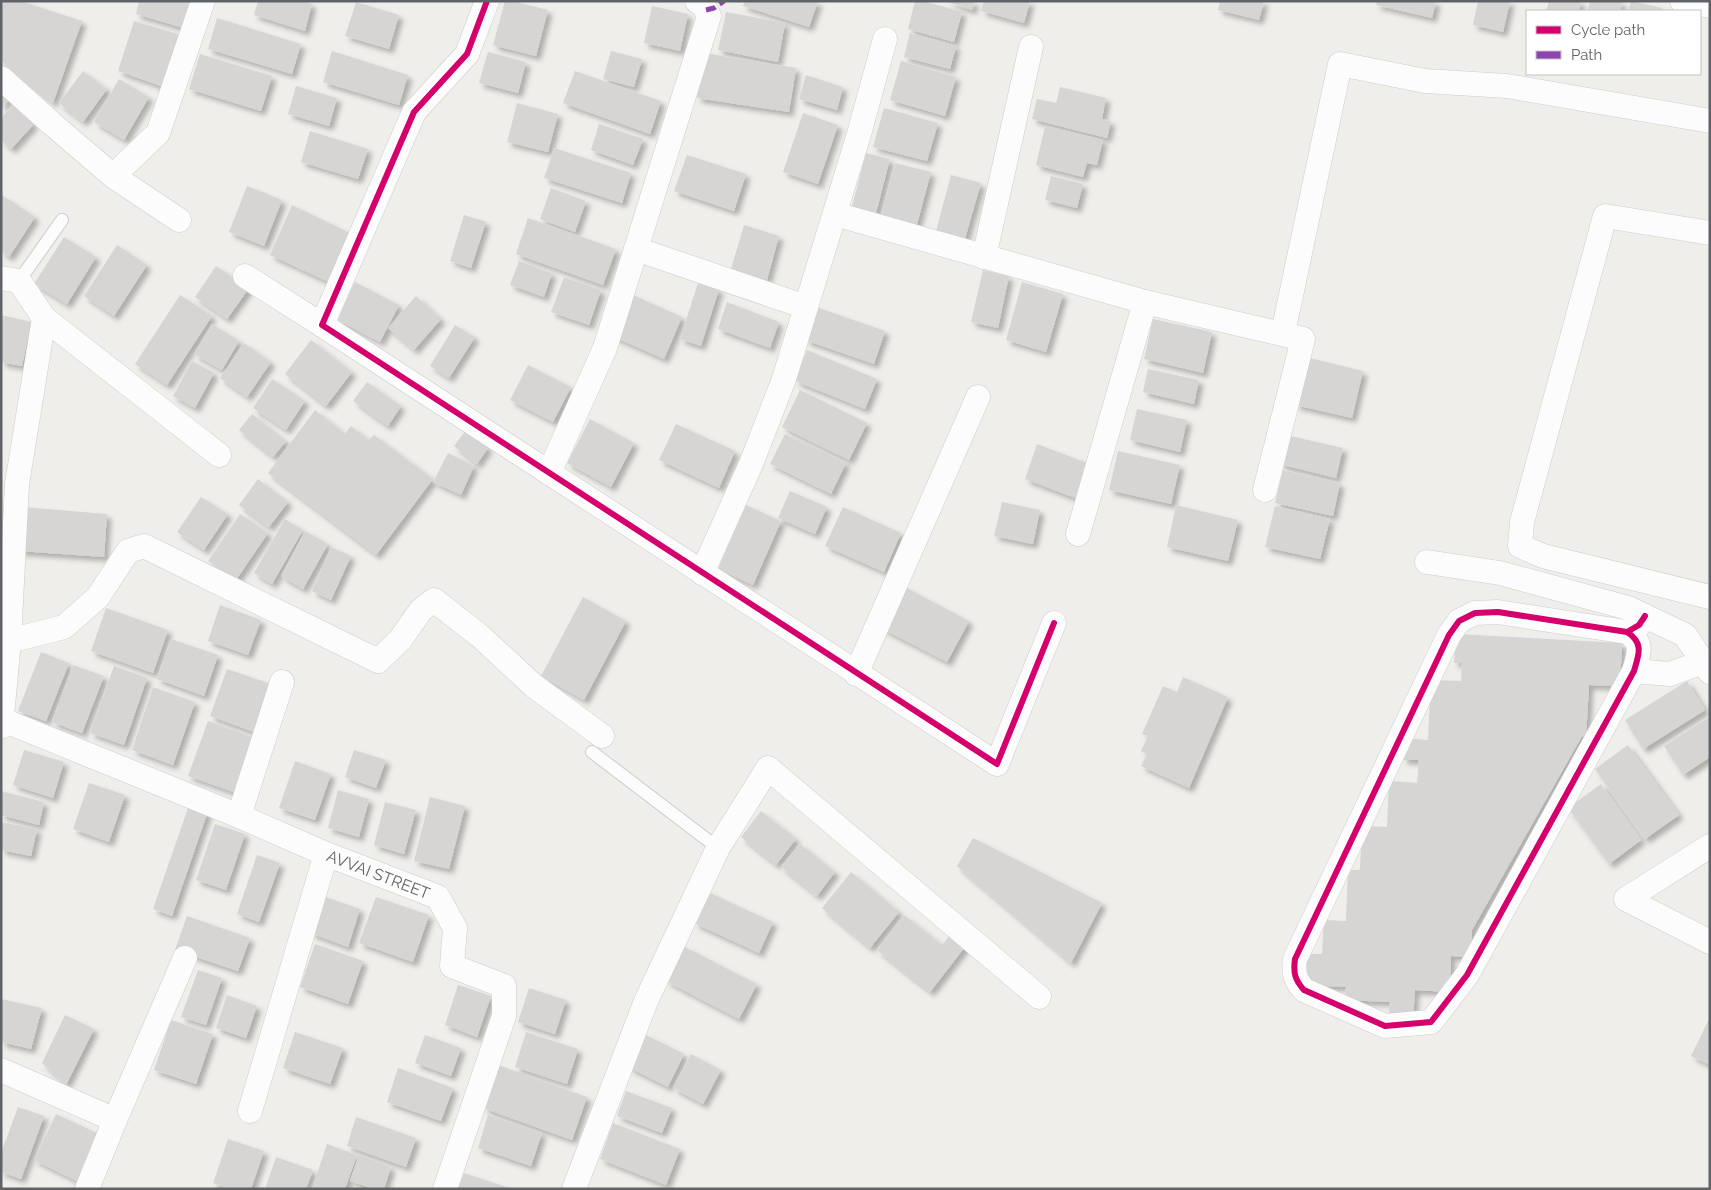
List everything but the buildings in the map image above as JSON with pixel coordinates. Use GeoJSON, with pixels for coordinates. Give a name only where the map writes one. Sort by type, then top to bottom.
{"type":"FeatureCollection","features":[{"type":"Feature","properties":{"kind":"street"},"geometry":{"type":"LineString","coordinates":[[113,176],[158,133],[203,1]]}},
{"type":"Feature","properties":{"kind":"street"},"geometry":{"type":"LineString","coordinates":[[322,325],[414,112],[467,54],[487,1]]}},
{"type":"Feature","properties":{"kind":"street"},"geometry":{"type":"LineString","coordinates":[[549,473],[605,348],[709,16],[703,5],[697,1]]}},
{"type":"Feature","properties":{"kind":"street"},"geometry":{"type":"LineString","coordinates":[[1682,1],[1710,6]]}},
{"type":"Feature","properties":{"kind":"street"},"geometry":{"type":"LineString","coordinates":[[702,573],[751,464],[784,380],[859,134],[885,39]]}},
{"type":"Feature","properties":{"kind":"street"},"geometry":{"type":"LineString","coordinates":[[984,257],[1031,47]]}},
{"type":"Feature","properties":{"kind":"street"},"geometry":{"type":"LineString","coordinates":[[1283,333],[1340,64],[1425,80],[1507,86],[1710,121]]}},
{"type":"Feature","properties":{"kind":"street"},"geometry":{"type":"LineString","coordinates":[[1,78],[51,124],[113,176],[179,220]]}},
{"type":"Feature","properties":{"kind":"street"},"geometry":{"type":"LineString","coordinates":[[834,214],[1145,302],[1303,338],[1265,490]]}},
{"type":"Feature","properties":{"kind":"street"},"geometry":{"type":"LineString","coordinates":[[1710,233],[1605,216],[1522,522],[1520,546],[1543,556],[1710,597]]}},
{"type":"Feature","properties":{"kind":"street"},"geometry":{"type":"LineString","coordinates":[[636,249],[806,307]]}},
{"type":"Feature","properties":{"kind":"street"},"geometry":{"type":"LineString","coordinates":[[245,276],[997,764],[1054,623]]}},
{"type":"Feature","properties":{"kind":"street"},"geometry":{"type":"LineString","coordinates":[[10,279],[44,318],[219,455]]}},
{"type":"Feature","properties":{"kind":"street"},"geometry":{"type":"LineString","coordinates":[[1078,534],[1145,302]]}},
{"type":"Feature","properties":{"kind":"street"},"geometry":{"type":"LineString","coordinates":[[2,724],[18,484],[44,318]]}},
{"type":"Feature","properties":{"kind":"street"},"geometry":{"type":"LineString","coordinates":[[856,674],[978,397]]}},
{"type":"Feature","properties":{"kind":"street"},"geometry":{"type":"LineString","coordinates":[[8,641],[64,627],[98,597],[128,551],[144,546],[378,661],[400,640],[421,610],[434,600],[480,636],[597,744]]}},
{"type":"Feature","properties":{"kind":"street"},"geometry":{"type":"LineString","coordinates":[[1427,562],[1500,573],[1628,608],[1640,623]]}},
{"type":"Feature","properties":{"kind":"street"},"geometry":{"type":"LineString","coordinates":[[1637,672],[1670,674],[1706,667],[1685,634],[1640,623],[1498,612],[1475,613],[1459,621],[1449,636],[1295,959],[1296,982],[1304,990],[1385,1026],[1431,1022],[1466,975],[1637,672],[1639,653],[1635,638],[1640,623],[1660,585]]}},
{"type":"Feature","properties":{"kind":"street"},"geometry":{"type":"LineString","coordinates":[[239,816],[282,682]]}},
{"type":"Feature","properties":{"kind":"street","name":"AVVAI STREET"},"geometry":{"type":"LineString","coordinates":[[2,724],[239,816],[326,854],[438,897],[455,928],[452,966],[504,986],[504,1016],[445,1189]]}},
{"type":"Feature","properties":{"kind":"street"},"geometry":{"type":"LineString","coordinates":[[574,1189],[646,1001],[718,848],[768,768],[1039,997]]}},
{"type":"Feature","properties":{"kind":"street"},"geometry":{"type":"LineString","coordinates":[[1710,846],[1626,899],[1710,942]]}},
{"type":"Feature","properties":{"kind":"street"},"geometry":{"type":"LineString","coordinates":[[250,1111],[326,854]]}},
{"type":"Feature","properties":{"kind":"street"},"geometry":{"type":"LineString","coordinates":[[87,1189],[185,958]]}},
{"type":"Feature","properties":{"kind":"street"},"geometry":{"type":"LineString","coordinates":[[1,1070],[115,1120]]}},
{"type":"Feature","properties":{"kind":"lane"},"geometry":{"type":"LineString","coordinates":[[10,279],[62,220]]}},
{"type":"Feature","properties":{"kind":"lane"},"geometry":{"type":"LineString","coordinates":[[597,744],[718,848]]}},
{"type":"Feature","properties":{"kind":"marked path"},"geometry":{"type":"LineString","coordinates":[[706,10],[714,8],[724,1]]}},
{"type":"Feature","properties":{"kind":"cycle path"},"geometry":{"type":"LineString","coordinates":[[487,1],[467,54],[414,112],[322,325],[997,764],[1054,623]]}},
{"type":"Feature","properties":{"kind":"cycle path"},"geometry":{"type":"LineString","coordinates":[[1627,632],[1636,640],[1639,649],[1634,671],[1467,975],[1431,1022],[1385,1026],[1304,990],[1295,976],[1295,959],[1449,635],[1459,621],[1475,613],[1498,612],[1627,632],[1639,625],[1645,616]]}}]}
